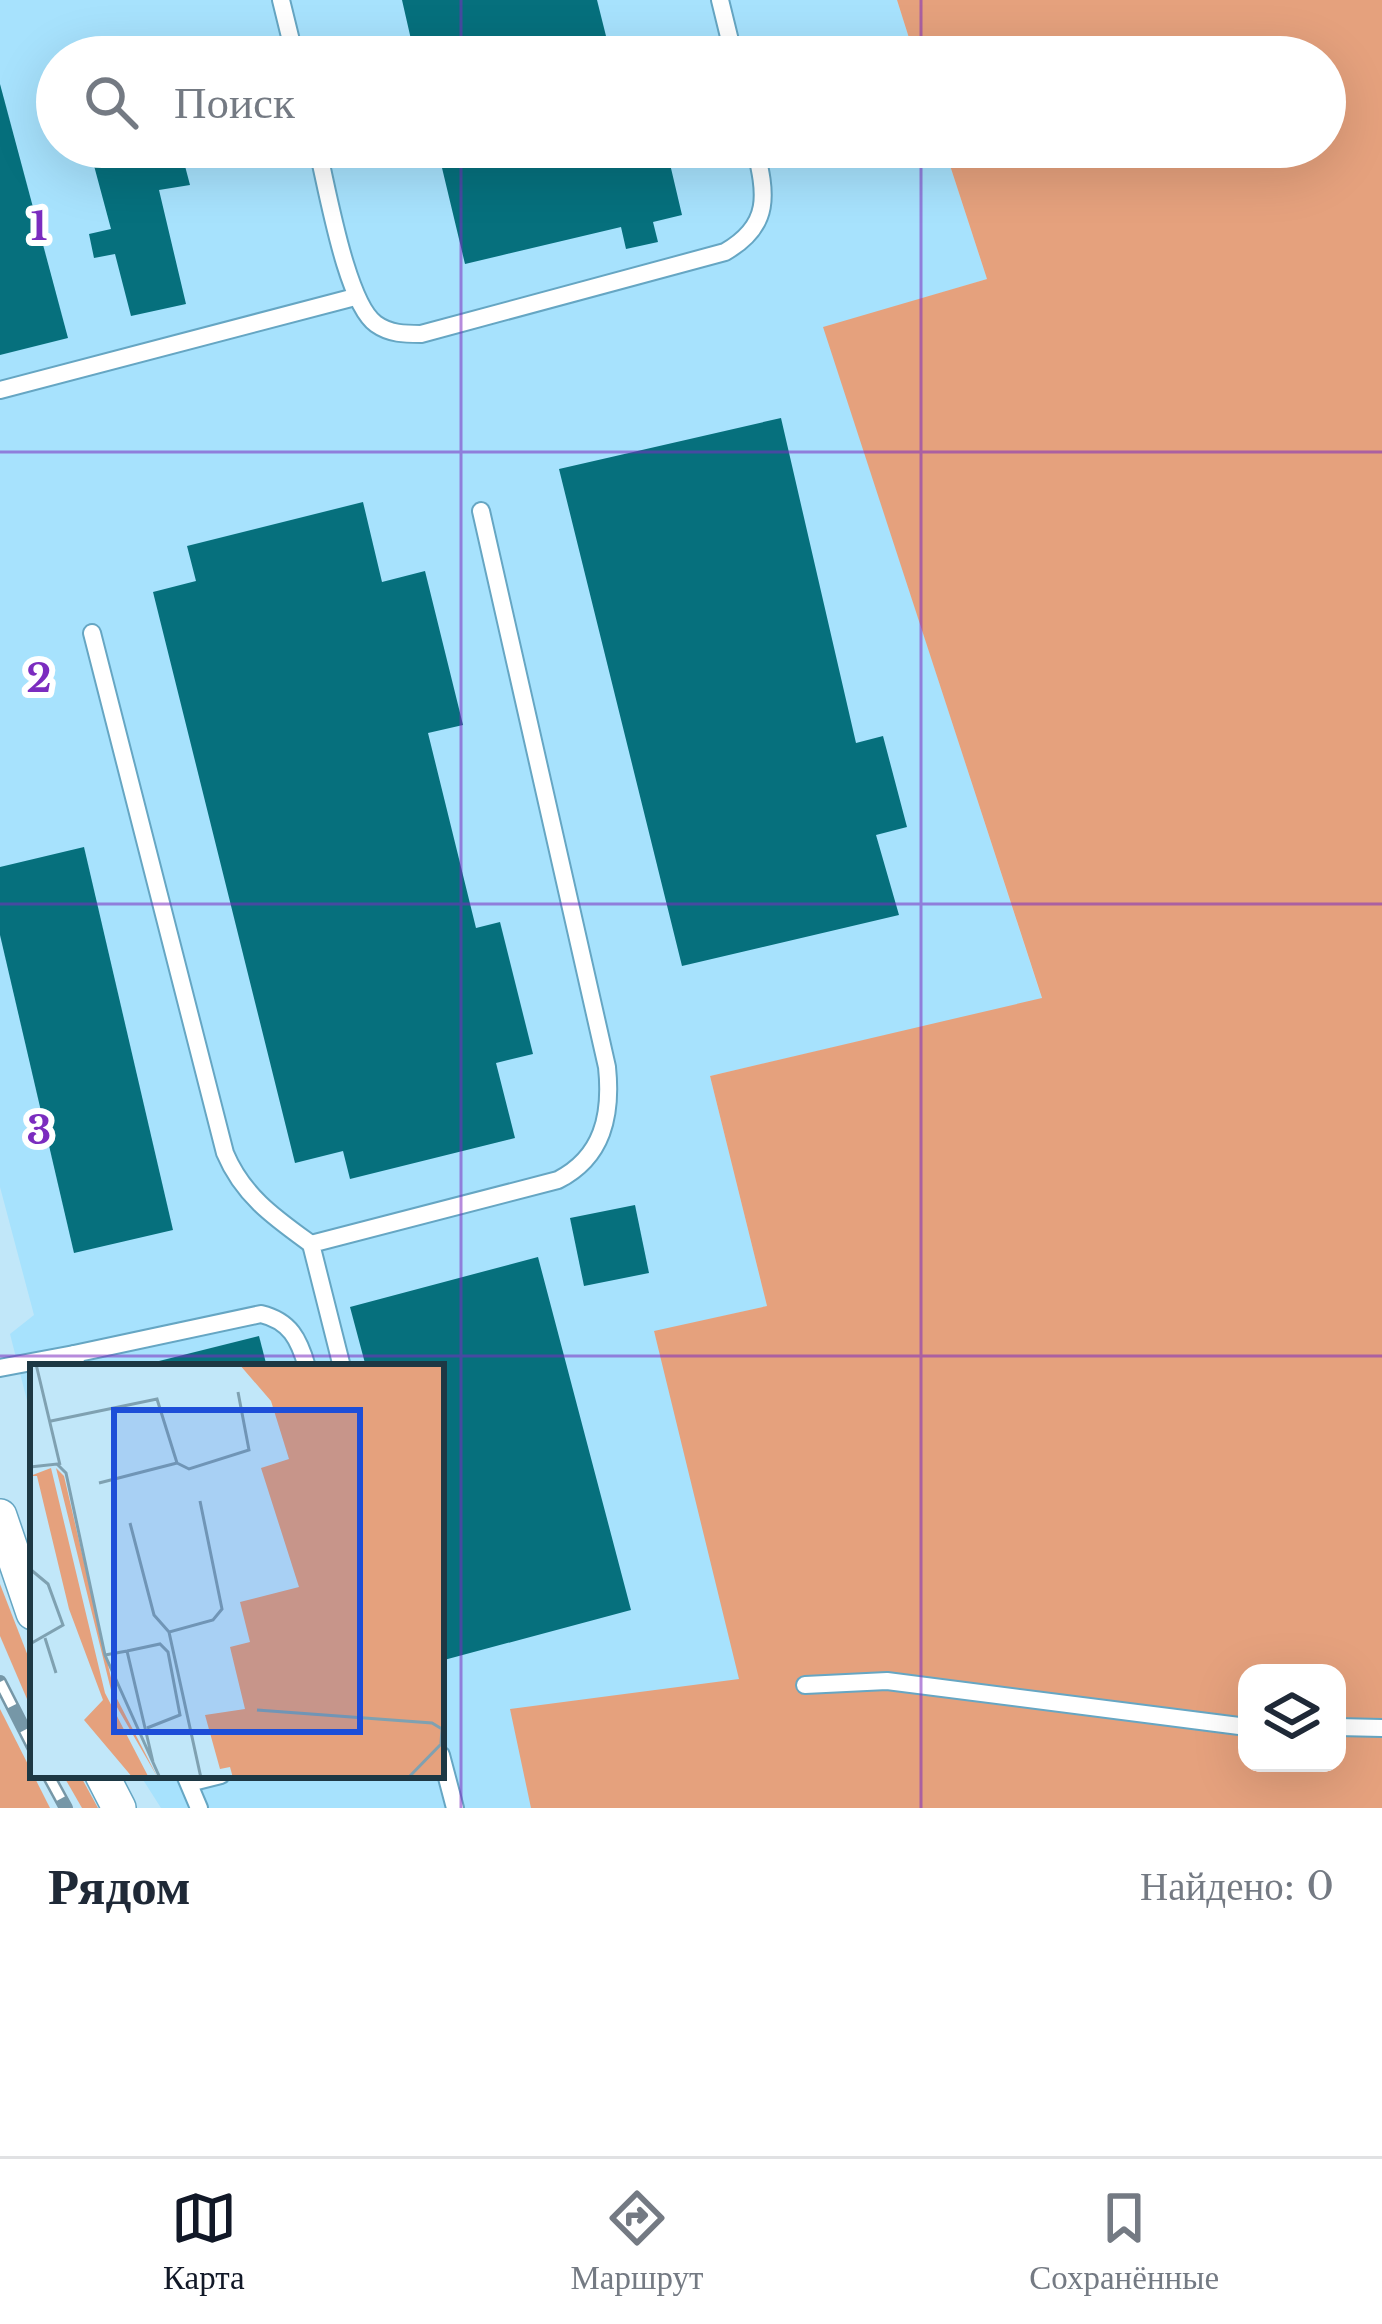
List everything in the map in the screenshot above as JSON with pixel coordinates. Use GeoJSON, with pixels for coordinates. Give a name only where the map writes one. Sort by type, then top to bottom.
{"type":"FeatureCollection","features":[{"type":"Feature","properties":{"kind":"street"},"geometry":{"type":"LineString","coordinates":[[0,1516],[30,1604]]}},
{"type":"Feature","properties":{"kind":"street"},"geometry":{"type":"LineString","coordinates":[[104,1778],[119,1808]]}},
{"type":"Feature","properties":{"kind":"lane"},"geometry":{"type":"LineString","coordinates":[[280,0],[289,36]]}},
{"type":"Feature","properties":{"kind":"lane"},"geometry":{"type":"LineString","coordinates":[[720,0],[729,36]]}},
{"type":"Feature","properties":{"kind":"lane"},"geometry":{"type":"LineString","coordinates":[[322,168],[355,297],[379,327],[398,334],[421,334],[725,252],[744,242],[757,226],[764,205],[760,168]]}},
{"type":"Feature","properties":{"kind":"lane"},"geometry":{"type":"LineString","coordinates":[[0,390],[355,297]]}},
{"type":"Feature","properties":{"kind":"lane"},"geometry":{"type":"LineString","coordinates":[[311,1244],[558,1180],[591,1157],[607,1114],[607,1067],[481,511]]}},
{"type":"Feature","properties":{"kind":"lane"},"geometry":{"type":"LineString","coordinates":[[92,633],[225,1153],[257,1203],[311,1244],[341,1364]]}},
{"type":"Feature","properties":{"kind":"lane"},"geometry":{"type":"LineString","coordinates":[[38,1364],[75,1360],[261,1314],[285,1323],[294,1333],[306,1364]]}},
{"type":"Feature","properties":{"kind":"lane"},"geometry":{"type":"LineString","coordinates":[[0,1368],[30,1365]]}},
{"type":"Feature","properties":{"kind":"lane"},"geometry":{"type":"LineString","coordinates":[[805,1685],[887,1681],[1238,1725]]}},
{"type":"Feature","properties":{"kind":"lane"},"geometry":{"type":"LineString","coordinates":[[1346,1727],[1382,1728]]}},
{"type":"Feature","properties":{"kind":"lane"},"geometry":{"type":"LineString","coordinates":[[444,1766],[455,1808]]}},
{"type":"Feature","properties":{"kind":"lane"},"geometry":{"type":"LineString","coordinates":[[187,1779],[199,1808]]}},
{"type":"Feature","properties":{"kind":"shaded area"},"geometry":{"type":"Polygon","coordinates":[[[0,0],[897,0],[908,36],[36,36],[36,168],[951,168],[987,279],[824,328],[1042,999],[710,1076],[767,1306],[654,1332],[805,1808],[161,1808],[142,1778],[444,1778],[444,1364],[30,1364],[30,1412],[10,1334],[34,1315],[0,1187],[0,0]]]}},
{"type":"Feature","properties":{"kind":"shaded area"},"geometry":{"type":"Polygon","coordinates":[[[897,0],[1382,0],[1382,1808],[531,1808],[510,1709],[739,1679],[654,1331],[767,1306],[710,1076],[1042,998],[823,327],[987,279],[951,168],[1346,168],[1346,36],[908,36],[897,0]]]}},
{"type":"Feature","properties":{"kind":"shaded area"},"geometry":{"type":"Polygon","coordinates":[[[0,1584],[30,1661],[30,1706],[0,1636],[0,1584]]]}},
{"type":"Feature","properties":{"kind":"shaded area"},"geometry":{"type":"Polygon","coordinates":[[[0,1709],[30,1768],[30,1778],[35,1778],[50,1808],[0,1808],[0,1709]]]}},
{"type":"Feature","properties":{"kind":"shaded area"},"geometry":{"type":"Polygon","coordinates":[[[65,1778],[82,1778],[98,1808],[82,1808],[65,1778]]]}},
{"type":"Feature","properties":{"kind":"building"},"geometry":{"type":"Polygon","coordinates":[[[402,0],[597,0],[606,36],[410,36],[402,0]]]}},
{"type":"Feature","properties":{"kind":"building"},"geometry":{"type":"Polygon","coordinates":[[[0,84],[68,338],[0,355],[0,84]]]}},
{"type":"Feature","properties":{"kind":"building"},"geometry":{"type":"Polygon","coordinates":[[[95,168],[186,168],[190,185],[159,190],[186,304],[131,316],[115,254],[94,258],[89,234],[111,229],[95,168]]]}},
{"type":"Feature","properties":{"kind":"building"},"geometry":{"type":"Polygon","coordinates":[[[442,168],[671,168],[682,215],[653,222],[658,242],[626,249],[621,227],[465,264],[442,168]]]}},
{"type":"Feature","properties":{"kind":"building"},"geometry":{"type":"Polygon","coordinates":[[[781,418],[856,743],[883,736],[907,827],[876,835],[899,915],[682,966],[559,469],[781,418]]]}},
{"type":"Feature","properties":{"kind":"building"},"geometry":{"type":"Polygon","coordinates":[[[363,502],[382,582],[425,571],[463,725],[428,733],[476,928],[500,922],[533,1054],[496,1063],[515,1138],[350,1179],[343,1151],[295,1163],[153,592],[196,581],[187,546],[363,502]]]}},
{"type":"Feature","properties":{"kind":"building"},"geometry":{"type":"Polygon","coordinates":[[[84,847],[173,1230],[74,1253],[0,935],[0,867],[84,847]]]}},
{"type":"Feature","properties":{"kind":"building"},"geometry":{"type":"Polygon","coordinates":[[[635,1205],[649,1273],[584,1286],[570,1218],[635,1205]]]}},
{"type":"Feature","properties":{"kind":"building"},"geometry":{"type":"Polygon","coordinates":[[[538,1257],[631,1610],[444,1660],[444,1364],[365,1364],[350,1307],[538,1257]]]}},
{"type":"Feature","properties":{"kind":"building"},"geometry":{"type":"Polygon","coordinates":[[[259,1336],[266,1364],[147,1364],[259,1336]]]}},
{"type":"Feature","properties":{"kind":"railway"},"geometry":{"type":"LineString","coordinates":[[0,1682],[30,1741]]}},
{"type":"Feature","properties":{"kind":"railway"},"geometry":{"type":"LineString","coordinates":[[50,1778],[66,1808]]}}]}
